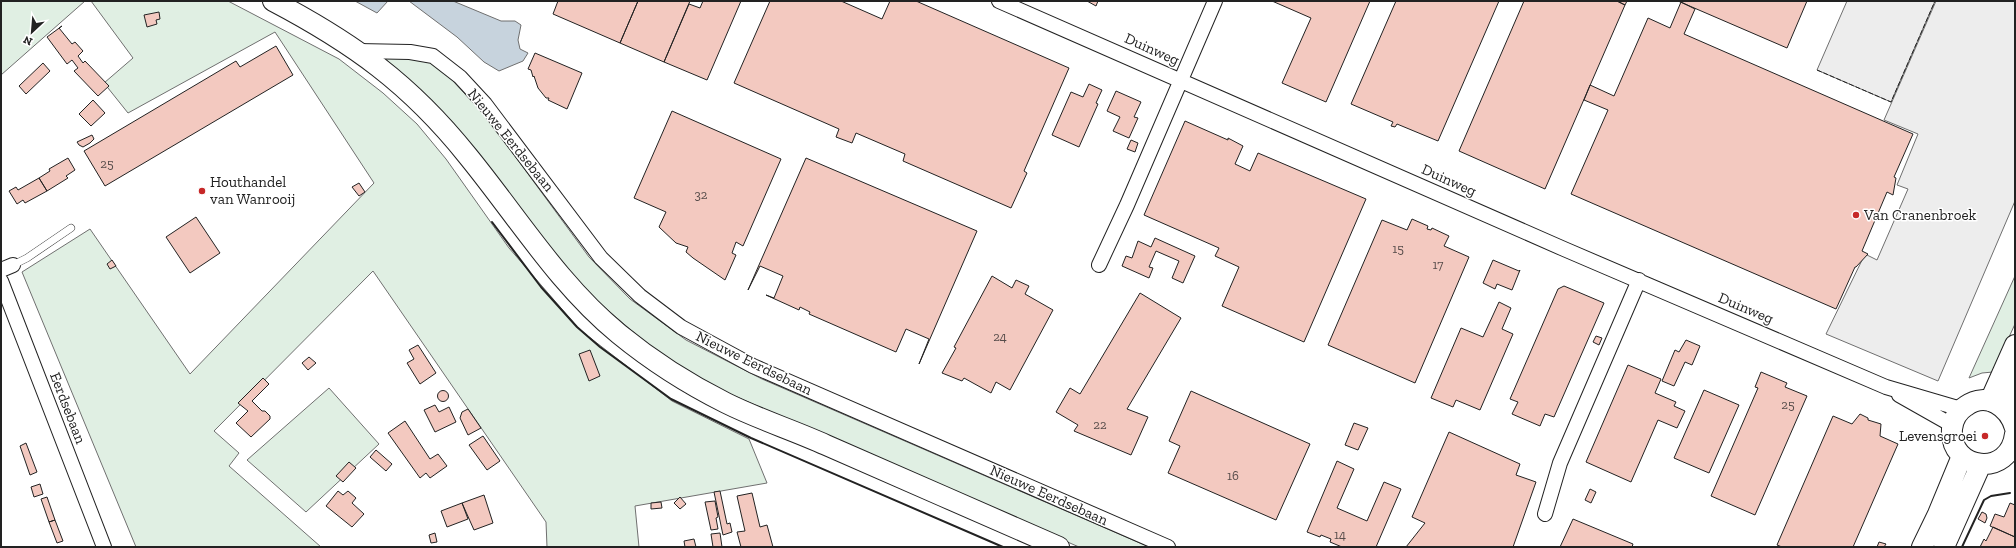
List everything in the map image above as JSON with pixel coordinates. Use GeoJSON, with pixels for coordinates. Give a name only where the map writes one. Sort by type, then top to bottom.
{"type":"FeatureCollection","features":[{"type":"Feature","properties":{"kind":"main road"},"geometry":{"type":"LineString","coordinates":[[273,1],[330,32],[358,51],[403,87],[437,120],[468,156],[519,226],[580,298],[618,333],[661,367],[727,404],[1059,547]]}},
{"type":"Feature","properties":{"kind":"main road"},"geometry":{"type":"LineString","coordinates":[[1997,404],[2015,345]]}},
{"type":"Feature","properties":{"kind":"main road"},"geometry":{"type":"LineString","coordinates":[[1997,404],[2015,380]]}},
{"type":"Feature","properties":{"kind":"main road"},"geometry":{"type":"LineString","coordinates":[[1979,401],[1997,404],[2012,417],[2015,437],[2009,452],[2001,459],[1991,464],[1971,462],[1962,456],[1953,442],[1957,417],[1970,403],[1979,401]]}},
{"type":"Feature","properties":{"kind":"main road"},"geometry":{"type":"LineString","coordinates":[[1922,547],[1938,514],[1962,456]]}},
{"type":"Feature","properties":{"kind":"main road"},"geometry":{"type":"LineString","coordinates":[[1944,547],[1981,464]]}},
{"type":"Feature","properties":{"kind":"street","name":"Duinweg"},"geometry":{"type":"LineString","coordinates":[[999,1],[1957,417]]}},
{"type":"Feature","properties":{"kind":"street"},"geometry":{"type":"LineString","coordinates":[[1099,265],[1127,205],[1215,1]]}},
{"type":"Feature","properties":{"kind":"street","name":"Nieuwe Eerdsebaan"},"geometry":{"type":"LineString","coordinates":[[358,51],[410,52],[433,56],[460,77],[485,104],[601,258],[640,296],[681,327],[753,366],[1168,547]]}},
{"type":"Feature","properties":{"kind":"street"},"geometry":{"type":"LineString","coordinates":[[1545,514],[1560,463],[1639,280]]}},
{"type":"Feature","properties":{"kind":"street","name":"Eerdsebaan"},"geometry":{"type":"LineString","coordinates":[[1,281],[104,547]]}},
{"type":"Feature","properties":{"kind":"lane"},"geometry":{"type":"LineString","coordinates":[[7,267],[27,258],[70,228]]}},
{"type":"Feature","properties":{"kind":"green space"},"geometry":{"type":"Polygon","coordinates":[[[1,1],[85,1],[1,75],[1,1]]]}},
{"type":"Feature","properties":{"kind":"green space"},"geometry":{"type":"Polygon","coordinates":[[[91,1],[228,1],[339,59],[383,93],[417,124],[446,159],[509,248],[580,330],[672,401],[749,439],[767,483],[635,506],[639,547],[547,547],[546,522],[373,271],[214,431],[239,453],[229,466],[321,547],[136,547],[22,272],[90,229],[190,374],[374,183],[275,32],[128,113],[104,83],[133,58],[91,1]]]}},
{"type":"Feature","properties":{"kind":"green space"},"geometry":{"type":"Polygon","coordinates":[[[384,58],[422,58],[442,69],[487,118],[589,257],[630,299],[686,340],[762,379],[1149,547],[1079,547],[730,394],[698,378],[654,350],[580,286],[456,126],[422,91],[384,58]]]}},
{"type":"Feature","properties":{"kind":"green space"},"geometry":{"type":"Polygon","coordinates":[[[2015,276],[2015,324],[1993,372],[1982,373],[1969,378],[2015,276]]]}},
{"type":"Feature","properties":{"kind":"green space"},"geometry":{"type":"Polygon","coordinates":[[[329,388],[379,444],[306,512],[247,460],[329,388]]]}},
{"type":"Feature","properties":{"kind":"shaded area"},"geometry":{"type":"Polygon","coordinates":[[[355,1],[388,1],[377,13],[355,1]]]}},
{"type":"Feature","properties":{"kind":"shaded area"},"geometry":{"type":"Polygon","coordinates":[[[409,1],[453,1],[501,21],[515,21],[521,25],[518,40],[520,49],[528,53],[523,61],[499,71],[484,62],[457,37],[409,1]]]}},
{"type":"Feature","properties":{"kind":"shaded area"},"geometry":{"type":"Polygon","coordinates":[[[1847,1],[1935,1],[1891,102],[1817,70],[1847,1]]]}},
{"type":"Feature","properties":{"kind":"shaded area"},"geometry":{"type":"Polygon","coordinates":[[[1936,1],[2015,1],[2015,201],[1938,381],[1826,334],[1865,254],[1877,260],[1908,189],[1897,185],[1918,134],[1884,120],[1936,1]]]}},
{"type":"Feature","properties":{"kind":"building"},"geometry":{"type":"Polygon","coordinates":[[[558,1],[638,1],[620,43],[553,14],[558,1]]]}},
{"type":"Feature","properties":{"kind":"building"},"geometry":{"type":"Polygon","coordinates":[[[638,1],[690,1],[664,62],[620,43],[638,1]]]}},
{"type":"Feature","properties":{"kind":"building"},"geometry":{"type":"Polygon","coordinates":[[[703,1],[741,1],[707,80],[664,62],[689,4],[700,8],[703,1]]]}},
{"type":"Feature","properties":{"kind":"building"},"geometry":{"type":"Polygon","coordinates":[[[770,1],[841,1],[882,19],[890,1],[916,1],[1069,68],[1024,171],[1027,173],[1011,208],[903,161],[905,154],[856,133],[852,143],[836,137],[839,129],[734,83],[770,1]]]}},
{"type":"Feature","properties":{"kind":"building"},"geometry":{"type":"Polygon","coordinates":[[[1087,1],[1098,1],[1096,6],[1087,1]]]}},
{"type":"Feature","properties":{"kind":"building"},"geometry":{"type":"Polygon","coordinates":[[[1272,1],[1370,1],[1326,102],[1282,83],[1311,18],[1272,1]]]}},
{"type":"Feature","properties":{"kind":"building"},"geometry":{"type":"Polygon","coordinates":[[[1396,1],[1499,1],[1438,141],[1397,124],[1395,127],[1391,126],[1393,122],[1351,104],[1396,1]]]}},
{"type":"Feature","properties":{"kind":"building"},"geometry":{"type":"Polygon","coordinates":[[[1524,1],[1617,1],[1625,5],[1545,189],[1459,151],[1524,1]]]}},
{"type":"Feature","properties":{"kind":"building"},"geometry":{"type":"Polygon","coordinates":[[[1617,1],[1627,1],[1625,5],[1617,1]]]}},
{"type":"Feature","properties":{"kind":"building"},"geometry":{"type":"Polygon","coordinates":[[[1678,1],[1807,1],[1787,48],[1678,1]]]}},
{"type":"Feature","properties":{"kind":"building"},"geometry":{"type":"Polygon","coordinates":[[[1681,2],[1695,9],[1684,34],[1913,134],[1894,177],[1896,178],[1893,195],[1887,192],[1862,251],[1868,254],[1855,267],[1836,309],[1571,194],[1608,110],[1584,100],[1590,85],[1614,96],[1648,18],[1670,28],[1681,2]]]}},
{"type":"Feature","properties":{"kind":"building"},"geometry":{"type":"Polygon","coordinates":[[[159,12],[160,19],[156,20],[157,24],[147,27],[144,15],[159,12]]]}},
{"type":"Feature","properties":{"kind":"building"},"geometry":{"type":"Polygon","coordinates":[[[59,28],[72,44],[75,42],[83,51],[78,56],[83,63],[85,61],[109,86],[98,96],[74,71],[78,68],[72,60],[67,64],[47,37],[59,28]]]}},
{"type":"Feature","properties":{"kind":"building"},"geometry":{"type":"Polygon","coordinates":[[[276,46],[293,75],[105,186],[84,151],[236,61],[240,67],[276,46]]]}},
{"type":"Feature","properties":{"kind":"building"},"geometry":{"type":"Polygon","coordinates":[[[535,53],[582,73],[567,109],[548,100],[549,98],[546,98],[538,88],[531,70],[528,69],[535,53]]]}},
{"type":"Feature","properties":{"kind":"building"},"geometry":{"type":"Polygon","coordinates":[[[43,63],[50,71],[26,94],[19,86],[43,63]]]}},
{"type":"Feature","properties":{"kind":"building"},"geometry":{"type":"Polygon","coordinates":[[[1089,84],[1102,90],[1096,103],[1098,104],[1079,147],[1052,135],[1071,92],[1083,97],[1089,84]]]}},
{"type":"Feature","properties":{"kind":"building"},"geometry":{"type":"Polygon","coordinates":[[[1116,91],[1141,102],[1134,117],[1138,118],[1129,138],[1113,131],[1120,117],[1107,111],[1116,91]]]}},
{"type":"Feature","properties":{"kind":"building"},"geometry":{"type":"Polygon","coordinates":[[[93,100],[105,113],[91,126],[79,114],[93,100]]]}},
{"type":"Feature","properties":{"kind":"building"},"geometry":{"type":"Polygon","coordinates":[[[672,111],[781,159],[743,246],[736,242],[732,253],[736,255],[725,280],[693,258],[686,252],[688,247],[676,243],[659,227],[666,212],[634,198],[672,111]]]}},
{"type":"Feature","properties":{"kind":"building"},"geometry":{"type":"Polygon","coordinates":[[[1185,121],[1228,140],[1228,138],[1243,146],[1235,164],[1250,171],[1258,153],[1366,199],[1304,342],[1222,306],[1239,267],[1215,256],[1219,248],[1144,215],[1185,121]]]}},
{"type":"Feature","properties":{"kind":"building"},"geometry":{"type":"Polygon","coordinates":[[[92,135],[94,139],[83,147],[77,142],[92,135]]]}},
{"type":"Feature","properties":{"kind":"building"},"geometry":{"type":"Polygon","coordinates":[[[1131,140],[1138,143],[1135,152],[1127,149],[1131,140]]]}},
{"type":"Feature","properties":{"kind":"building"},"geometry":{"type":"Polygon","coordinates":[[[68,158],[75,170],[66,176],[68,178],[47,191],[39,178],[50,171],[49,169],[68,158]]]}},
{"type":"Feature","properties":{"kind":"building"},"geometry":{"type":"Polygon","coordinates":[[[806,158],[977,231],[919,364],[929,339],[906,329],[896,352],[809,314],[810,312],[800,307],[799,310],[766,295],[774,298],[783,276],[760,266],[748,290],[806,158]]]}},
{"type":"Feature","properties":{"kind":"building"},"geometry":{"type":"Polygon","coordinates":[[[39,178],[47,191],[25,203],[23,200],[17,204],[9,191],[16,187],[18,190],[39,178]]]}},
{"type":"Feature","properties":{"kind":"building"},"geometry":{"type":"Polygon","coordinates":[[[359,183],[365,192],[359,196],[352,187],[359,183]]]}},
{"type":"Feature","properties":{"kind":"building"},"geometry":{"type":"Polygon","coordinates":[[[196,217],[220,253],[190,273],[166,237],[196,217]]]}},
{"type":"Feature","properties":{"kind":"building"},"geometry":{"type":"Polygon","coordinates":[[[1412,219],[1428,226],[1427,229],[1431,230],[1432,228],[1449,236],[1444,246],[1469,257],[1415,383],[1328,345],[1382,220],[1407,230],[1412,219]]]}},
{"type":"Feature","properties":{"kind":"building"},"geometry":{"type":"Polygon","coordinates":[[[1155,238],[1195,256],[1183,283],[1172,278],[1179,261],[1156,251],[1149,267],[1153,268],[1149,278],[1122,266],[1126,256],[1132,258],[1138,241],[1151,247],[1155,238]]]}},
{"type":"Feature","properties":{"kind":"building"},"geometry":{"type":"Polygon","coordinates":[[[112,260],[116,266],[110,269],[107,264],[112,260]]]}},
{"type":"Feature","properties":{"kind":"building"},"geometry":{"type":"Polygon","coordinates":[[[1493,260],[1519,271],[1520,270],[1512,290],[1497,284],[1495,289],[1483,283],[1493,260]]]}},
{"type":"Feature","properties":{"kind":"building"},"geometry":{"type":"Polygon","coordinates":[[[992,276],[1012,288],[1016,280],[1029,286],[1025,294],[1053,310],[1010,390],[996,382],[991,393],[964,378],[962,381],[942,373],[956,348],[954,347],[992,276]]]}},
{"type":"Feature","properties":{"kind":"building"},"geometry":{"type":"Polygon","coordinates":[[[1564,286],[1604,303],[1554,417],[1545,414],[1540,426],[1512,414],[1518,402],[1510,399],[1558,289],[1564,286]]]}},
{"type":"Feature","properties":{"kind":"building"},"geometry":{"type":"Polygon","coordinates":[[[1140,293],[1181,318],[1127,409],[1148,417],[1131,455],[1074,431],[1078,425],[1056,412],[1070,388],[1080,394],[1140,293]]]}},
{"type":"Feature","properties":{"kind":"building"},"geometry":{"type":"Polygon","coordinates":[[[1499,302],[1511,308],[1502,329],[1513,334],[1480,410],[1456,400],[1453,407],[1431,398],[1461,328],[1483,337],[1499,302]]]}},
{"type":"Feature","properties":{"kind":"building"},"geometry":{"type":"Polygon","coordinates":[[[1596,336],[1602,338],[1599,345],[1593,342],[1596,336]]]}},
{"type":"Feature","properties":{"kind":"building"},"geometry":{"type":"Polygon","coordinates":[[[1686,340],[1700,346],[1692,365],[1685,362],[1674,386],[1662,381],[1675,350],[1679,352],[1686,340]]]}},
{"type":"Feature","properties":{"kind":"building"},"geometry":{"type":"Polygon","coordinates":[[[418,345],[436,373],[420,384],[407,363],[414,359],[409,350],[418,345]]]}},
{"type":"Feature","properties":{"kind":"building"},"geometry":{"type":"Polygon","coordinates":[[[590,350],[600,376],[589,381],[579,354],[590,350]]]}},
{"type":"Feature","properties":{"kind":"building"},"geometry":{"type":"Polygon","coordinates":[[[309,357],[316,363],[308,370],[302,363],[309,357]]]}},
{"type":"Feature","properties":{"kind":"building"},"geometry":{"type":"Polygon","coordinates":[[[1628,365],[1661,379],[1655,393],[1676,402],[1674,406],[1685,411],[1677,428],[1658,420],[1631,482],[1586,462],[1628,365]]]}},
{"type":"Feature","properties":{"kind":"building"},"geometry":{"type":"Polygon","coordinates":[[[1761,372],[1787,383],[1785,387],[1807,396],[1755,515],[1711,496],[1758,388],[1755,387],[1761,372]]]}},
{"type":"Feature","properties":{"kind":"building"},"geometry":{"type":"Polygon","coordinates":[[[263,378],[269,384],[252,401],[262,411],[265,411],[270,416],[270,419],[251,437],[236,423],[248,411],[238,403],[263,378]]]}},
{"type":"Feature","properties":{"kind":"building"},"geometry":{"type":"Polygon","coordinates":[[[1704,390],[1739,405],[1709,473],[1674,458],[1704,390]]]}},
{"type":"Feature","properties":{"kind":"building"},"geometry":{"type":"Polygon","coordinates":[[[441,391],[445,391],[447,392],[447,400],[441,401],[438,398],[438,394],[441,391]]]}},
{"type":"Feature","properties":{"kind":"building"},"geometry":{"type":"Polygon","coordinates":[[[1191,391],[1310,444],[1276,520],[1168,473],[1180,446],[1169,441],[1191,391]]]}},
{"type":"Feature","properties":{"kind":"building"},"geometry":{"type":"Polygon","coordinates":[[[435,405],[439,412],[449,407],[456,422],[435,432],[424,410],[435,405]]]}},
{"type":"Feature","properties":{"kind":"building"},"geometry":{"type":"Polygon","coordinates":[[[468,409],[481,428],[468,435],[460,418],[462,412],[468,409]]]}},
{"type":"Feature","properties":{"kind":"building"},"geometry":{"type":"Polygon","coordinates":[[[1860,414],[1868,418],[1868,420],[1881,424],[1880,436],[1898,444],[1853,547],[1782,547],[1777,545],[1833,416],[1852,424],[1860,414]]]}},
{"type":"Feature","properties":{"kind":"building"},"geometry":{"type":"Polygon","coordinates":[[[405,421],[430,459],[438,454],[447,466],[430,478],[426,473],[420,478],[388,433],[405,421]]]}},
{"type":"Feature","properties":{"kind":"building"},"geometry":{"type":"Polygon","coordinates":[[[1354,423],[1368,428],[1358,450],[1345,445],[1354,423]]]}},
{"type":"Feature","properties":{"kind":"building"},"geometry":{"type":"Polygon","coordinates":[[[1449,432],[1520,464],[1516,475],[1536,482],[1513,547],[1406,547],[1425,523],[1412,517],[1449,432]]]}},
{"type":"Feature","properties":{"kind":"building"},"geometry":{"type":"Polygon","coordinates":[[[483,436],[500,461],[487,470],[469,445],[483,436]]]}},
{"type":"Feature","properties":{"kind":"building"},"geometry":{"type":"Polygon","coordinates":[[[26,443],[37,472],[30,475],[20,446],[26,443]]]}},
{"type":"Feature","properties":{"kind":"building"},"geometry":{"type":"Polygon","coordinates":[[[376,450],[392,464],[386,471],[370,457],[376,450]]]}},
{"type":"Feature","properties":{"kind":"building"},"geometry":{"type":"Polygon","coordinates":[[[1337,461],[1354,469],[1337,508],[1367,521],[1384,482],[1401,489],[1376,547],[1342,547],[1330,542],[1331,539],[1307,532],[1337,461]]]}},
{"type":"Feature","properties":{"kind":"building"},"geometry":{"type":"Polygon","coordinates":[[[349,462],[356,468],[343,482],[336,476],[349,462]]]}},
{"type":"Feature","properties":{"kind":"building"},"geometry":{"type":"Polygon","coordinates":[[[40,484],[43,494],[34,497],[31,487],[40,484]]]}},
{"type":"Feature","properties":{"kind":"building"},"geometry":{"type":"Polygon","coordinates":[[[1590,489],[1596,492],[1591,503],[1585,500],[1590,489]]]}},
{"type":"Feature","properties":{"kind":"building"},"geometry":{"type":"Polygon","coordinates":[[[338,491],[343,495],[348,491],[356,498],[352,503],[364,514],[352,527],[326,506],[338,491]]]}},
{"type":"Feature","properties":{"kind":"building"},"geometry":{"type":"Polygon","coordinates":[[[720,491],[727,524],[730,523],[732,532],[723,535],[714,492],[720,491]]]}},
{"type":"Feature","properties":{"kind":"building"},"geometry":{"type":"Polygon","coordinates":[[[752,493],[760,527],[767,525],[773,547],[741,547],[737,532],[745,531],[737,496],[752,493]]]}},
{"type":"Feature","properties":{"kind":"building"},"geometry":{"type":"Polygon","coordinates":[[[484,495],[493,523],[474,530],[462,503],[484,495]]]}},
{"type":"Feature","properties":{"kind":"building"},"geometry":{"type":"Polygon","coordinates":[[[47,497],[55,520],[49,522],[41,499],[47,497]]]}},
{"type":"Feature","properties":{"kind":"building"},"geometry":{"type":"Polygon","coordinates":[[[680,497],[686,504],[680,509],[674,503],[680,497]]]}},
{"type":"Feature","properties":{"kind":"building"},"geometry":{"type":"Polygon","coordinates":[[[715,501],[718,517],[716,518],[718,529],[711,530],[705,502],[715,501]]]}},
{"type":"Feature","properties":{"kind":"building"},"geometry":{"type":"Polygon","coordinates":[[[661,502],[662,508],[651,509],[651,503],[661,502]]]}},
{"type":"Feature","properties":{"kind":"building"},"geometry":{"type":"Polygon","coordinates":[[[462,503],[468,519],[447,527],[441,511],[462,503]]]}},
{"type":"Feature","properties":{"kind":"building"},"geometry":{"type":"Polygon","coordinates":[[[2010,503],[2015,505],[2015,537],[1990,526],[1995,514],[2004,517],[2010,503]]]}},
{"type":"Feature","properties":{"kind":"building"},"geometry":{"type":"Polygon","coordinates":[[[1982,512],[1986,514],[1987,518],[1985,523],[1978,519],[1982,512]]]}},
{"type":"Feature","properties":{"kind":"building"},"geometry":{"type":"Polygon","coordinates":[[[1573,519],[1633,544],[1632,547],[1560,547],[1573,519]]]}},
{"type":"Feature","properties":{"kind":"building"},"geometry":{"type":"Polygon","coordinates":[[[55,520],[63,541],[57,543],[49,522],[55,520]]]}},
{"type":"Feature","properties":{"kind":"building"},"geometry":{"type":"Polygon","coordinates":[[[1993,527],[2015,537],[2015,547],[1980,547],[1984,539],[1986,541],[1993,527]]]}},
{"type":"Feature","properties":{"kind":"building"},"geometry":{"type":"Polygon","coordinates":[[[435,533],[437,542],[431,543],[429,535],[435,533]]]}},
{"type":"Feature","properties":{"kind":"building"},"geometry":{"type":"Polygon","coordinates":[[[720,533],[722,547],[713,547],[711,534],[720,533]]]}},
{"type":"Feature","properties":{"kind":"building"},"geometry":{"type":"Polygon","coordinates":[[[694,539],[696,547],[685,547],[684,541],[694,539]]]}},
{"type":"Feature","properties":{"kind":"building"},"geometry":{"type":"Polygon","coordinates":[[[1879,542],[1886,544],[1884,547],[1877,547],[1879,542]]]}},
{"type":"Feature","properties":{"kind":"fence"},"geometry":{"type":"LineString","coordinates":[[1817,70],[1891,102],[1935,1]]}},
{"type":"Feature","properties":{"kind":"wall"},"geometry":{"type":"LineString","coordinates":[[492,222],[541,287],[577,327],[600,347],[671,399],[751,438],[1003,547]]}},
{"type":"Feature","properties":{"kind":"wall"},"geometry":{"type":"LineString","coordinates":[[1962,547],[1984,500],[1991,496],[2010,493]]}},
{"type":"Feature","properties":{"kind":"place","name":"Houthandel van Wanrooij"},"geometry":{"type":"Point","coordinates":[202,191]}},
{"type":"Feature","properties":{"kind":"place","name":"Van Cranenbroek"},"geometry":{"type":"Point","coordinates":[1856,215]}},
{"type":"Feature","properties":{"kind":"place","name":"Levensgroei"},"geometry":{"type":"Point","coordinates":[1985,436]}}]}
